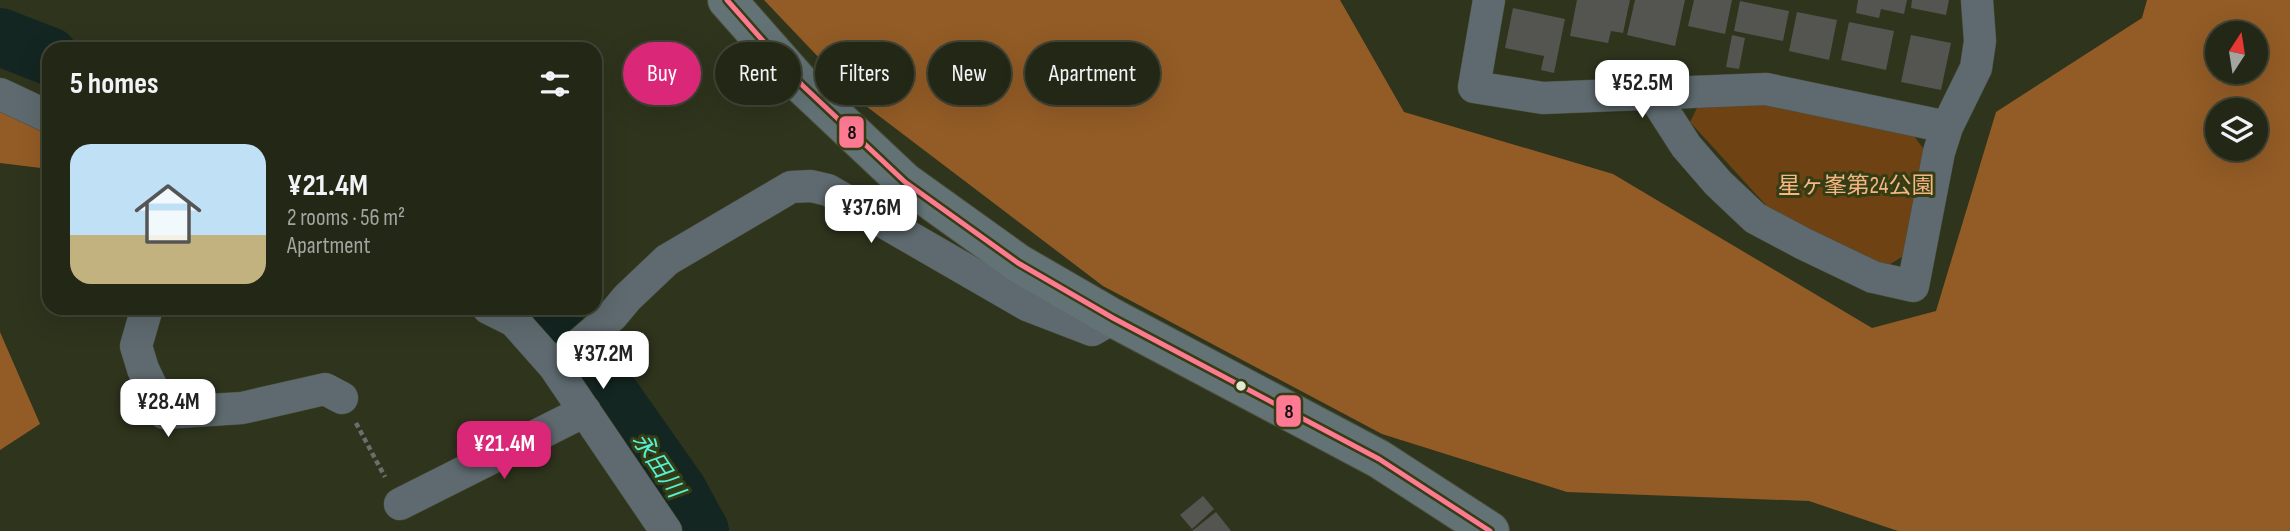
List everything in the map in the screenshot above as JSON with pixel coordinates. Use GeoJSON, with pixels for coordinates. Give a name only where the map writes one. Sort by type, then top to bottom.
{"type":"FeatureCollection","features":[{"type":"Feature","properties":{"kind":"main road"},"geometry":{"type":"LineString","coordinates":[[727,0],[802,85],[905,181],[1018,263],[1113,318],[1380,459],[1489,531]]}},
{"type":"Feature","properties":{"kind":"street"},"geometry":{"type":"LineString","coordinates":[[1489,0],[1474,87],[1543,97],[1766,89],[1947,127]]}},
{"type":"Feature","properties":{"kind":"street"},"geometry":{"type":"LineString","coordinates":[[1652,93],[1686,146],[1718,183],[1755,218],[1872,277],[1913,286],[1939,152],[1947,127],[1976,68],[1980,41],[1977,0]]}},
{"type":"Feature","properties":{"kind":"street"},"geometry":{"type":"LineString","coordinates":[[0,94],[42,114]]}},
{"type":"Feature","properties":{"kind":"street"},"geometry":{"type":"LineString","coordinates":[[559,362],[612,316],[667,260],[792,187],[811,186],[828,190],[1027,305],[1092,330],[1113,318]]}},
{"type":"Feature","properties":{"kind":"street"},"geometry":{"type":"LineString","coordinates":[[144,315],[136,346],[143,369],[164,413],[242,408],[325,389],[342,398]]}},
{"type":"Feature","properties":{"kind":"street"},"geometry":{"type":"LineString","coordinates":[[502,315],[514,321],[559,362],[584,411],[666,531]]}},
{"type":"Feature","properties":{"kind":"street"},"geometry":{"type":"LineString","coordinates":[[400,505],[584,411]]}},
{"type":"Feature","properties":{"kind":"path"},"geometry":{"type":"LineString","coordinates":[[342,398],[400,505]]}},
{"type":"Feature","properties":{"kind":"green space","name":"星ヶ峯第24公園"},"geometry":{"type":"Polygon","coordinates":[[[1699,104],[1764,104],[1914,136],[1925,151],[1905,255],[1887,266],[1774,214],[1690,122],[1699,104]]]}},
{"type":"Feature","properties":{"kind":"shaded area"},"geometry":{"type":"Polygon","coordinates":[[[764,0],[1340,0],[1404,112],[1613,174],[1872,328],[1936,311],[1996,112],[2142,18],[2147,0],[2290,0],[2290,531],[1898,531],[1809,501],[1567,492],[1382,434],[1103,286],[865,105],[914,105],[914,42],[815,42],[815,54],[764,0]]]}},
{"type":"Feature","properties":{"kind":"shaded area"},"geometry":{"type":"Polygon","coordinates":[[[0,109],[42,129],[42,168],[0,163],[0,109]]]}},
{"type":"Feature","properties":{"kind":"shaded area"},"geometry":{"type":"Polygon","coordinates":[[[0,332],[40,424],[0,450],[0,332]]]}},
{"type":"Feature","properties":{"kind":"building"},"geometry":{"type":"Polygon","coordinates":[[[1577,0],[1630,0],[1623,33],[1611,31],[1608,43],[1570,36],[1577,0]]]}},
{"type":"Feature","properties":{"kind":"building"},"geometry":{"type":"Polygon","coordinates":[[[1635,0],[1685,0],[1675,46],[1627,35],[1635,0]]]}},
{"type":"Feature","properties":{"kind":"building"},"geometry":{"type":"Polygon","coordinates":[[[1694,0],[1732,0],[1725,34],[1688,26],[1694,0]]]}},
{"type":"Feature","properties":{"kind":"building"},"geometry":{"type":"Polygon","coordinates":[[[1858,0],[1907,0],[1904,14],[1881,9],[1879,18],[1856,13],[1858,0]]]}},
{"type":"Feature","properties":{"kind":"building"},"geometry":{"type":"Polygon","coordinates":[[[1912,0],[1949,0],[1946,15],[1911,8],[1912,0]]]}},
{"type":"Feature","properties":{"kind":"building"},"geometry":{"type":"Polygon","coordinates":[[[1740,1],[1789,11],[1783,41],[1734,31],[1740,1]]]}},
{"type":"Feature","properties":{"kind":"building"},"geometry":{"type":"Polygon","coordinates":[[[1513,8],[1565,19],[1554,73],[1541,70],[1544,56],[1505,48],[1513,8]]]}},
{"type":"Feature","properties":{"kind":"building"},"geometry":{"type":"Polygon","coordinates":[[[1797,12],[1837,20],[1829,60],[1789,51],[1797,12]]]}},
{"type":"Feature","properties":{"kind":"building"},"geometry":{"type":"Polygon","coordinates":[[[1849,22],[1894,31],[1886,70],[1841,60],[1849,22]]]}},
{"type":"Feature","properties":{"kind":"building"},"geometry":{"type":"Polygon","coordinates":[[[1732,35],[1745,38],[1739,69],[1726,67],[1732,35]]]}},
{"type":"Feature","properties":{"kind":"building"},"geometry":{"type":"Polygon","coordinates":[[[1911,35],[1951,43],[1941,90],[1901,82],[1911,35]]]}},
{"type":"Feature","properties":{"kind":"building"},"geometry":{"type":"Polygon","coordinates":[[[1203,496],[1214,509],[1192,529],[1180,515],[1203,496]]]}},
{"type":"Feature","properties":{"kind":"building"},"geometry":{"type":"Polygon","coordinates":[[[1216,512],[1231,531],[1192,531],[1216,512]]]}},
{"type":"Feature","properties":{"kind":"waterway","name":"永田川"},"geometry":{"type":"LineString","coordinates":[[0,37],[42,53]]}},
{"type":"Feature","properties":{"kind":"waterway","name":"永田川"},"geometry":{"type":"LineString","coordinates":[[538,315],[588,363],[678,491],[700,531]]}},
{"type":"Feature","properties":{"kind":"transit line","name":"8"},"geometry":{"type":"LineString","coordinates":[[727,0],[802,85],[905,182],[1018,263],[1113,318],[1379,459],[1490,531]]}}]}
